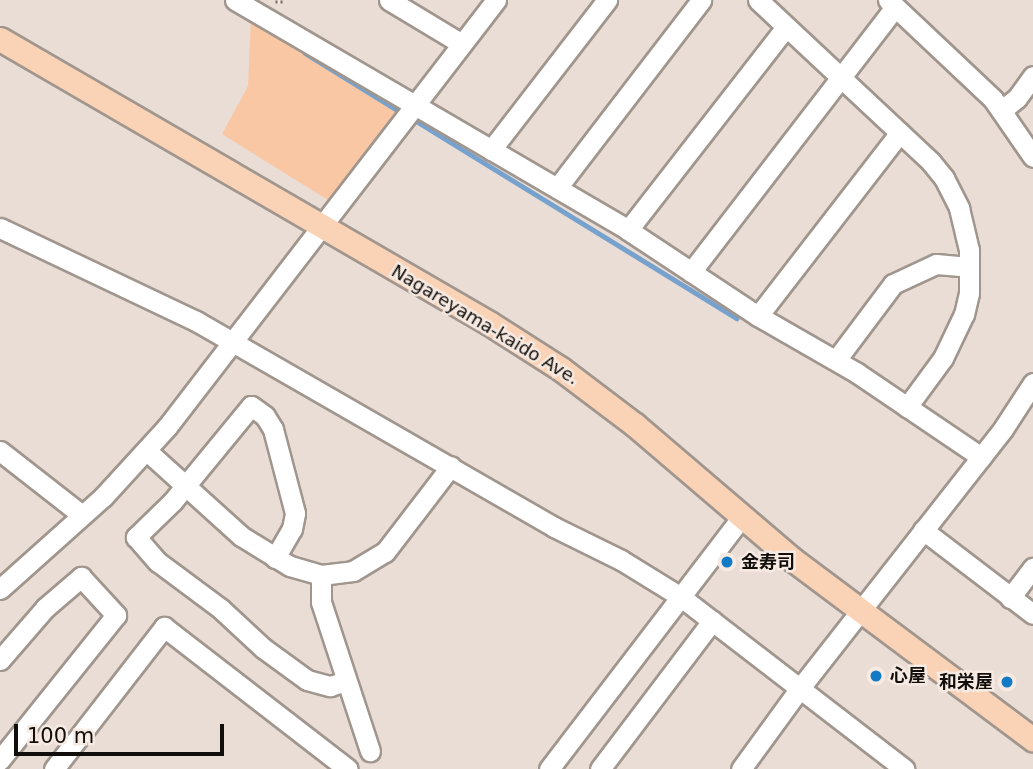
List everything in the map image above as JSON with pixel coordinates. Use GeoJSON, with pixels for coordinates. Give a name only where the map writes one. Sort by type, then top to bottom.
{"type":"FeatureCollection","features":[{"type":"Feature","properties":{"kind":"main road","name":"Nagareyama-kaido Ave."},"geometry":{"type":"LineString","coordinates":[[0,39],[489,323],[561,369],[635,425],[741,518],[860,611],[1033,739]]}},
{"type":"Feature","properties":{"kind":"street"},"geometry":{"type":"LineString","coordinates":[[388,0],[462,44]]}},
{"type":"Feature","properties":{"kind":"street"},"geometry":{"type":"LineString","coordinates":[[0,589],[82,515],[147,451],[496,0]]}},
{"type":"Feature","properties":{"kind":"street"},"geometry":{"type":"LineString","coordinates":[[491,150],[607,0]]}},
{"type":"Feature","properties":{"kind":"street"},"geometry":{"type":"LineString","coordinates":[[557,188],[701,0]]}},
{"type":"Feature","properties":{"kind":"street"},"geometry":{"type":"LineString","coordinates":[[758,0],[931,162],[952,193],[965,229],[969,293],[956,334],[943,358],[907,407]]}},
{"type":"Feature","properties":{"kind":"street"},"geometry":{"type":"LineString","coordinates":[[239,1],[628,230],[758,316],[836,360],[981,457]]}},
{"type":"Feature","properties":{"kind":"street"},"geometry":{"type":"LineString","coordinates":[[691,272],[840,78],[891,4],[1002,110],[1033,158]]}},
{"type":"Feature","properties":{"kind":"street"},"geometry":{"type":"LineString","coordinates":[[628,230],[786,27]]}},
{"type":"Feature","properties":{"kind":"street"},"geometry":{"type":"LineString","coordinates":[[1002,110],[1017,98],[1033,76]]}},
{"type":"Feature","properties":{"kind":"street"},"geometry":{"type":"LineString","coordinates":[[758,316],[900,132]]}},
{"type":"Feature","properties":{"kind":"street"},"geometry":{"type":"LineString","coordinates":[[0,228],[196,321],[681,597],[899,767]]}},
{"type":"Feature","properties":{"kind":"street"},"geometry":{"type":"LineString","coordinates":[[836,360],[893,284],[936,264],[969,267]]}},
{"type":"Feature","properties":{"kind":"street"},"geometry":{"type":"LineString","coordinates":[[741,769],[800,688],[981,457],[1033,383]]}},
{"type":"Feature","properties":{"kind":"street"},"geometry":{"type":"LineString","coordinates":[[275,558],[292,529],[295,513],[272,429],[265,416],[251,406],[186,487],[136,537],[158,562],[307,680],[316,685],[330,686],[346,681]]}},
{"type":"Feature","properties":{"kind":"street"},"geometry":{"type":"LineString","coordinates":[[0,451],[82,515]]}},
{"type":"Feature","properties":{"kind":"street"},"geometry":{"type":"LineString","coordinates":[[147,451],[240,536],[275,558],[300,570],[321,575],[352,572],[384,552],[451,466]]}},
{"type":"Feature","properties":{"kind":"street"},"geometry":{"type":"LineString","coordinates":[[549,769],[741,518]]}},
{"type":"Feature","properties":{"kind":"street"},"geometry":{"type":"LineString","coordinates":[[923,530],[1033,614]]}},
{"type":"Feature","properties":{"kind":"street"},"geometry":{"type":"LineString","coordinates":[[1010,597],[1033,568]]}},
{"type":"Feature","properties":{"kind":"street"},"geometry":{"type":"LineString","coordinates":[[321,575],[321,602],[370,751]]}},
{"type":"Feature","properties":{"kind":"street"},"geometry":{"type":"LineString","coordinates":[[1,756],[116,615],[80,577],[4,646]]}},
{"type":"Feature","properties":{"kind":"street"},"geometry":{"type":"LineString","coordinates":[[600,769],[712,621]]}},
{"type":"Feature","properties":{"kind":"street"},"geometry":{"type":"LineString","coordinates":[[54,769],[164,627],[348,769]]}},
{"type":"Feature","properties":{"kind":"shaded area"},"geometry":{"type":"Polygon","coordinates":[[[251,18],[395,103],[396,111],[328,200],[222,134],[248,86],[251,18]]]}},
{"type":"Feature","properties":{"kind":"waterway"},"geometry":{"type":"LineString","coordinates":[[305,53],[402,113]]}},
{"type":"Feature","properties":{"kind":"waterway"},"geometry":{"type":"LineString","coordinates":[[413,119],[737,318]]}},
{"type":"Feature","properties":{"kind":"place","name":"金寿司"},"geometry":{"type":"Point","coordinates":[727,562]}},
{"type":"Feature","properties":{"kind":"place","name":"心屋"},"geometry":{"type":"Point","coordinates":[876,676]}},
{"type":"Feature","properties":{"kind":"place","name":"和栄屋"},"geometry":{"type":"Point","coordinates":[1007,682]}}]}
